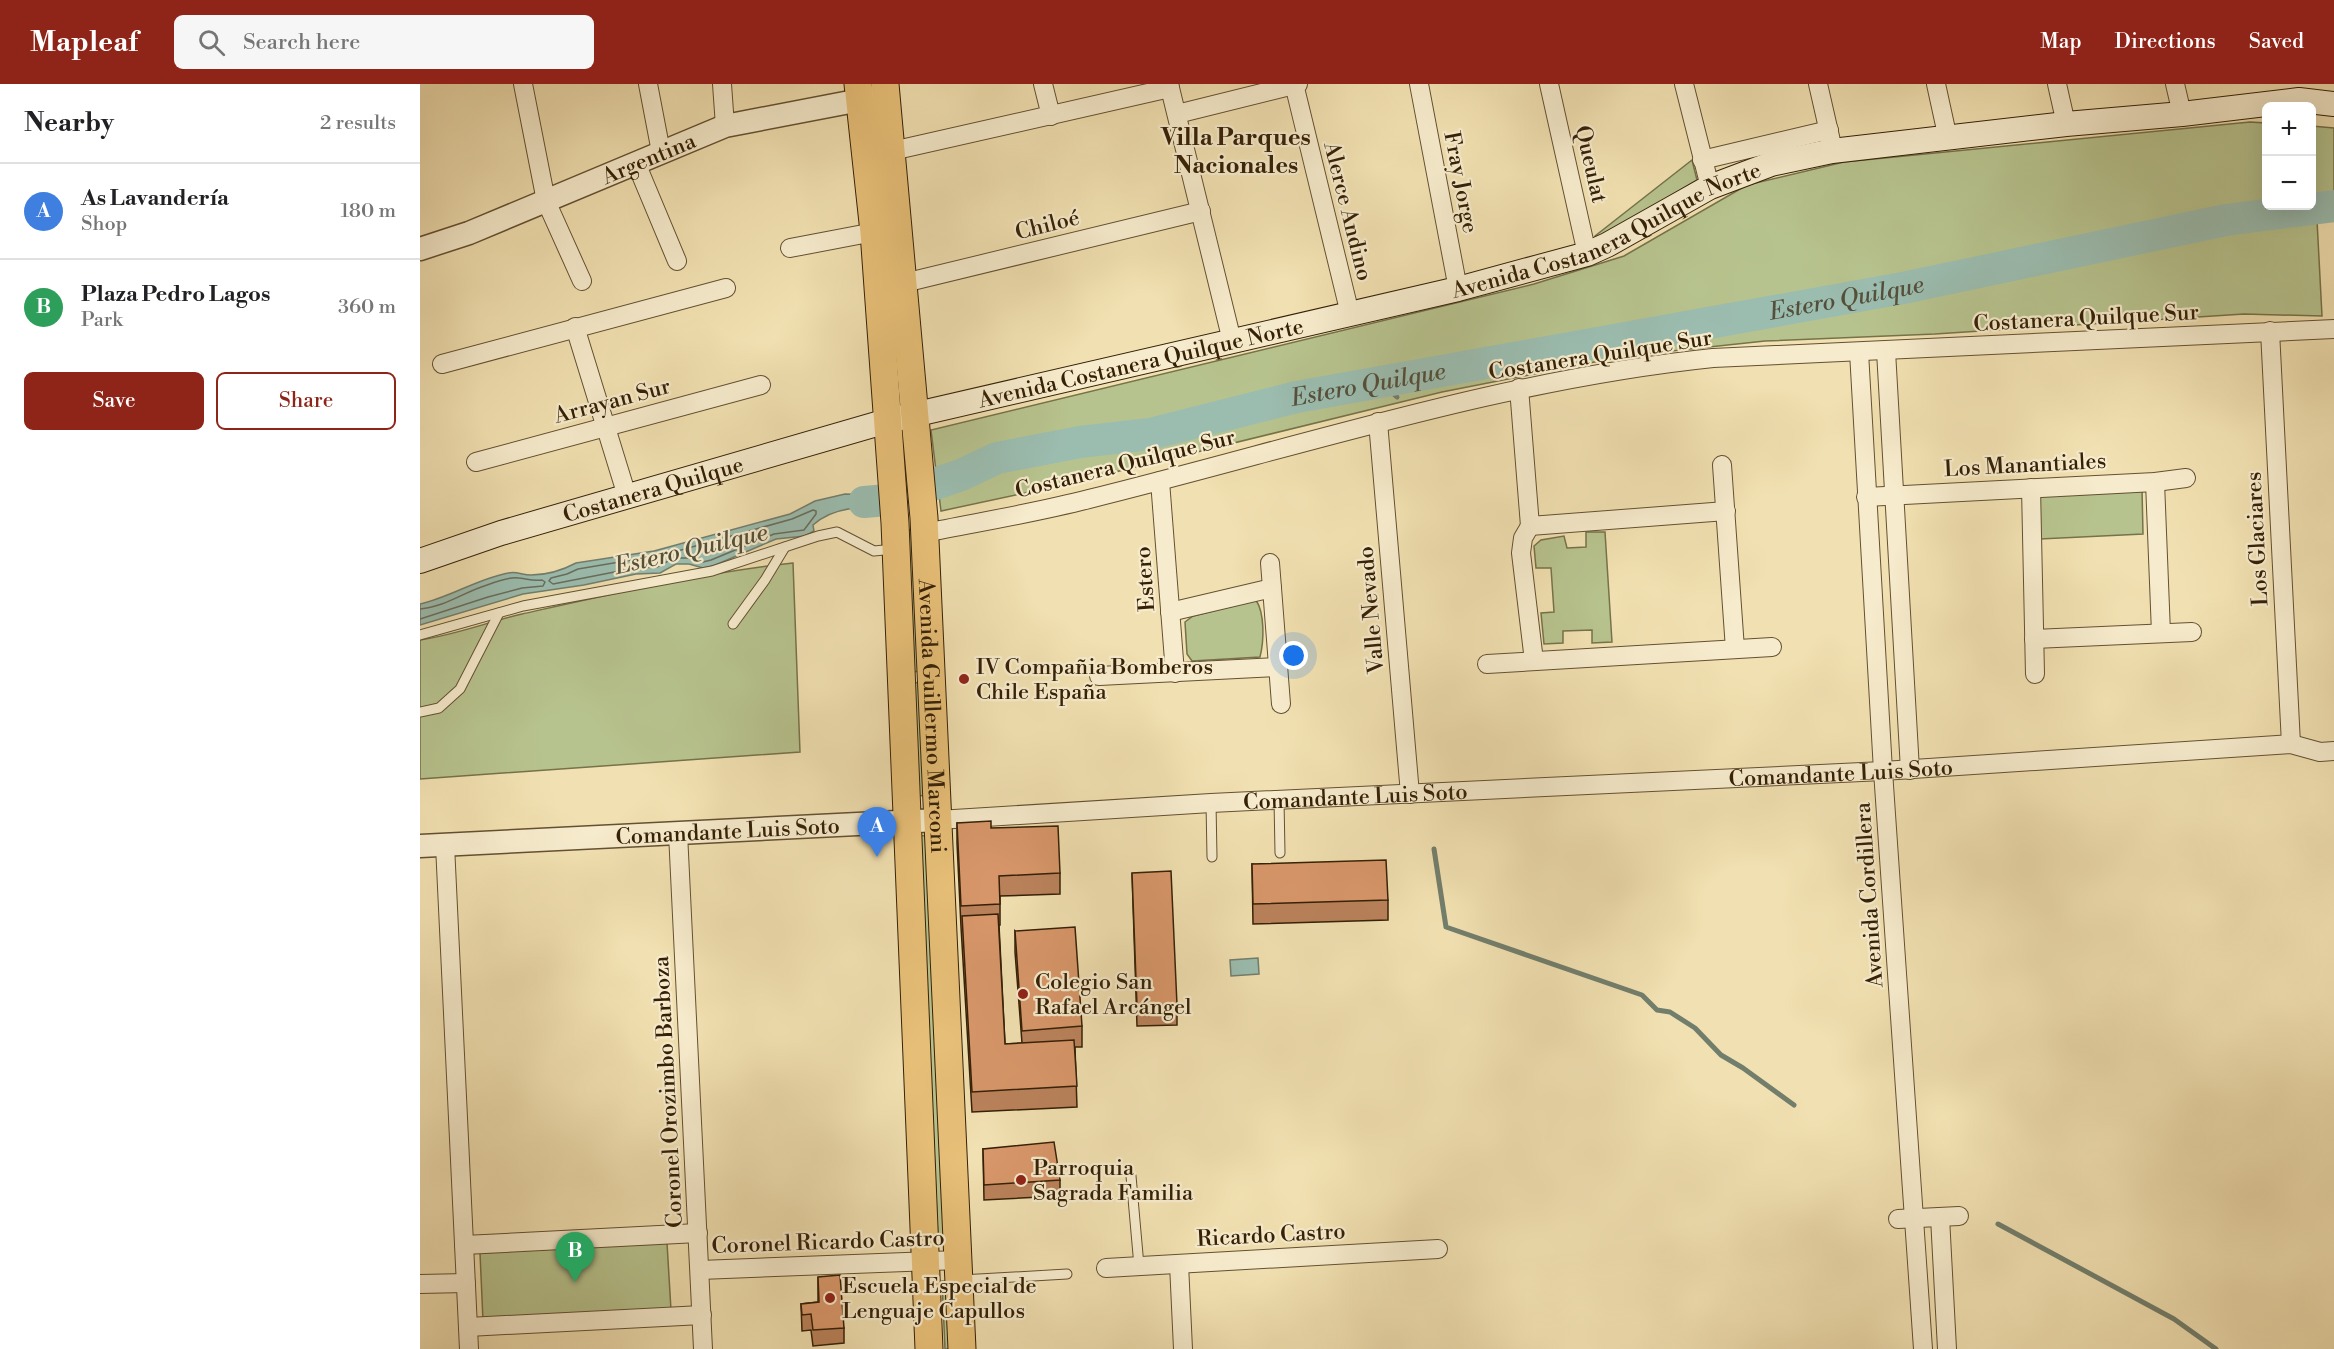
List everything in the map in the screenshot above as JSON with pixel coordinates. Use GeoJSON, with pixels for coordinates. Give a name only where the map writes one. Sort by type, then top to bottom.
{"type":"FeatureCollection","features":[{"type":"Feature","properties":{"kind":"main road","name":"Avenida Guillermo Marconi"},"geometry":{"type":"LineString","coordinates":[[886,89],[924,525],[962,1349]]}},
{"type":"Feature","properties":{"kind":"main road","name":"Avenida Guillermo Marconi"},"geometry":{"type":"LineString","coordinates":[[859,92],[874,232],[892,477],[929,1349]]}},
{"type":"Feature","properties":{"kind":"main road","name":"Avenida Costanera Quilque Norte"},"geometry":{"type":"LineString","coordinates":[[888,421],[1458,289],[1587,254],[1710,187],[1831,141],[1948,139],[2066,124],[2182,114],[2297,92],[2334,104]]}},
{"type":"Feature","properties":{"kind":"main road","name":"Costanera Quilque"},"geometry":{"type":"LineString","coordinates":[[420,561],[501,533],[888,421]]}},
{"type":"Feature","properties":{"kind":"main road"},"geometry":{"type":"LineString","coordinates":[[901,678],[931,676]]}},
{"type":"Feature","properties":{"kind":"street"},"geometry":{"type":"LineString","coordinates":[[523,84],[546,201],[582,281]]}},
{"type":"Feature","properties":{"kind":"street"},"geometry":{"type":"LineString","coordinates":[[648,84],[661,152]]}},
{"type":"Feature","properties":{"kind":"street"},"geometry":{"type":"LineString","coordinates":[[722,84],[725,126]]}},
{"type":"Feature","properties":{"kind":"street"},"geometry":{"type":"LineString","coordinates":[[1043,84],[1051,116]]}},
{"type":"Feature","properties":{"kind":"street"},"geometry":{"type":"LineString","coordinates":[[1177,114],[1296,84]]}},
{"type":"Feature","properties":{"kind":"street","name":"Alerce Andino"},"geometry":{"type":"LineString","coordinates":[[1296,84],[1350,314]]}},
{"type":"Feature","properties":{"kind":"street","name":"Fray Jorge"},"geometry":{"type":"LineString","coordinates":[[1419,84],[1458,289]]}},
{"type":"Feature","properties":{"kind":"street","name":"Queulat"},"geometry":{"type":"LineString","coordinates":[[1550,84],[1587,254]]}},
{"type":"Feature","properties":{"kind":"street"},"geometry":{"type":"LineString","coordinates":[[1684,84],[1710,187]]}},
{"type":"Feature","properties":{"kind":"street"},"geometry":{"type":"LineString","coordinates":[[1818,84],[1831,141]]}},
{"type":"Feature","properties":{"kind":"street"},"geometry":{"type":"LineString","coordinates":[[1936,84],[1948,139]]}},
{"type":"Feature","properties":{"kind":"street"},"geometry":{"type":"LineString","coordinates":[[2057,84],[2066,124]]}},
{"type":"Feature","properties":{"kind":"street"},"geometry":{"type":"LineString","coordinates":[[2175,84],[2182,114]]}},
{"type":"Feature","properties":{"kind":"street"},"geometry":{"type":"LineString","coordinates":[[892,151],[1051,116],[1169,86],[1232,342]]}},
{"type":"Feature","properties":{"kind":"street","name":"Argentina"},"geometry":{"type":"LineString","coordinates":[[420,249],[469,233],[725,126],[859,92],[886,89]]}},
{"type":"Feature","properties":{"kind":"street","name":"Avenida Costanera Quilque Norte"},"geometry":{"type":"LineString","coordinates":[[1702,160],[1831,141]]}},
{"type":"Feature","properties":{"kind":"street"},"geometry":{"type":"LineString","coordinates":[[636,163],[677,261]]}},
{"type":"Feature","properties":{"kind":"street","name":"Chiloé"},"geometry":{"type":"LineString","coordinates":[[904,283],[1201,212]]}},
{"type":"Feature","properties":{"kind":"street"},"geometry":{"type":"LineString","coordinates":[[790,248],[874,232]]}},
{"type":"Feature","properties":{"kind":"street"},"geometry":{"type":"LineString","coordinates":[[442,364],[726,288]]}},
{"type":"Feature","properties":{"kind":"street"},"geometry":{"type":"LineString","coordinates":[[575,327],[627,496]]}},
{"type":"Feature","properties":{"kind":"street","name":"Costanera Quilque Sur"},"geometry":{"type":"LineString","coordinates":[[924,525],[1087,500],[1378,422],[1519,388],[1663,363],[1713,358],[2334,329]]}},
{"type":"Feature","properties":{"kind":"street","name":"Los Glaciares"},"geometry":{"type":"LineString","coordinates":[[2270,331],[2291,744]]}},
{"type":"Feature","properties":{"kind":"street"},"geometry":{"type":"LineString","coordinates":[[1886,351],[1910,770]]}},
{"type":"Feature","properties":{"kind":"street","name":"Avenida Cordillera"},"geometry":{"type":"LineString","coordinates":[[1859,352],[1907,1219],[1923,1349]]}},
{"type":"Feature","properties":{"kind":"street","name":"Arrayan Sur"},"geometry":{"type":"LineString","coordinates":[[476,462],[606,425],[761,385]]}},
{"type":"Feature","properties":{"kind":"street"},"geometry":{"type":"LineString","coordinates":[[1519,388],[1530,526],[1522,538],[1521,553],[1534,661]]}},
{"type":"Feature","properties":{"kind":"street","name":"Valle Nevado"},"geometry":{"type":"LineString","coordinates":[[1378,422],[1410,794]]}},
{"type":"Feature","properties":{"kind":"street"},"geometry":{"type":"LineString","coordinates":[[1722,465],[1735,649]]}},
{"type":"Feature","properties":{"kind":"street","name":"Los Manantiales"},"geometry":{"type":"LineString","coordinates":[[1866,497],[2155,482],[2186,478]]}},
{"type":"Feature","properties":{"kind":"street","name":"Estero"},"geometry":{"type":"LineString","coordinates":[[1160,481],[1175,673]]}},
{"type":"Feature","properties":{"kind":"street"},"geometry":{"type":"LineString","coordinates":[[2155,482],[2161,633]]}},
{"type":"Feature","properties":{"kind":"street"},"geometry":{"type":"LineString","coordinates":[[2031,488],[2035,674]]}},
{"type":"Feature","properties":{"kind":"street"},"geometry":{"type":"LineString","coordinates":[[1530,526],[1725,511]]}},
{"type":"Feature","properties":{"kind":"street"},"geometry":{"type":"LineString","coordinates":[[1270,563],[1281,704]]}},
{"type":"Feature","properties":{"kind":"street"},"geometry":{"type":"LineString","coordinates":[[1170,612],[1272,588]]}},
{"type":"Feature","properties":{"kind":"street"},"geometry":{"type":"LineString","coordinates":[[2034,639],[2192,632]]}},
{"type":"Feature","properties":{"kind":"street"},"geometry":{"type":"LineString","coordinates":[[1487,664],[1772,647]]}},
{"type":"Feature","properties":{"kind":"street"},"geometry":{"type":"LineString","coordinates":[[1099,676],[1278,667]]}},
{"type":"Feature","properties":{"kind":"street"},"geometry":{"type":"LineString","coordinates":[[2291,744],[2320,752],[2334,751]]}},
{"type":"Feature","properties":{"kind":"street","name":"Comandante Luis Soto"},"geometry":{"type":"LineString","coordinates":[[420,846],[908,822],[1211,803],[1910,770],[2291,744]]}},
{"type":"Feature","properties":{"kind":"street","name":"Coronel Orozimbo Barboza"},"geometry":{"type":"LineString","coordinates":[[678,833],[703,1349]]}},
{"type":"Feature","properties":{"kind":"street"},"geometry":{"type":"LineString","coordinates":[[445,845],[469,1349]]}},
{"type":"Feature","properties":{"kind":"street"},"geometry":{"type":"LineString","coordinates":[[1907,1219],[1959,1216]]}},
{"type":"Feature","properties":{"kind":"street"},"geometry":{"type":"LineString","coordinates":[[1940,1217],[1947,1349]]}},
{"type":"Feature","properties":{"kind":"street","name":"Coronel Ricardo Castro"},"geometry":{"type":"LineString","coordinates":[[464,1245],[698,1233]]}},
{"type":"Feature","properties":{"kind":"street","name":"Ricardo Castro"},"geometry":{"type":"LineString","coordinates":[[1106,1268],[1438,1249]]}},
{"type":"Feature","properties":{"kind":"street","name":"Coronel Ricardo Castro"},"geometry":{"type":"LineString","coordinates":[[699,1270],[926,1262],[958,1270]]}},
{"type":"Feature","properties":{"kind":"street"},"geometry":{"type":"LineString","coordinates":[[1179,1264],[1183,1349]]}},
{"type":"Feature","properties":{"kind":"street"},"geometry":{"type":"LineString","coordinates":[[420,1284],[466,1283]]}},
{"type":"Feature","properties":{"kind":"street"},"geometry":{"type":"LineString","coordinates":[[468,1327],[702,1315]]}},
{"type":"Feature","properties":{"kind":"lane"},"geometry":{"type":"LineString","coordinates":[[420,635],[523,606],[712,571],[837,532],[874,551],[895,536]]}},
{"type":"Feature","properties":{"kind":"lane"},"geometry":{"type":"LineString","coordinates":[[733,624],[765,580],[785,547]]}},
{"type":"Feature","properties":{"kind":"lane"},"geometry":{"type":"LineString","coordinates":[[420,712],[440,708],[460,689],[499,613]]}},
{"type":"Feature","properties":{"kind":"lane"},"geometry":{"type":"LineString","coordinates":[[1279,800],[1280,853]]}},
{"type":"Feature","properties":{"kind":"lane"},"geometry":{"type":"LineString","coordinates":[[1211,803],[1212,857]]}},
{"type":"Feature","properties":{"kind":"lane"},"geometry":{"type":"LineString","coordinates":[[1131,1176],[1138,1266]]}},
{"type":"Feature","properties":{"kind":"lane"},"geometry":{"type":"LineString","coordinates":[[958,1270],[1066,1274]]}},
{"type":"Feature","properties":{"kind":"green space"},"geometry":{"type":"Polygon","coordinates":[[[2250,122],[2262,123],[2262,210],[2316,210],[2316,201],[2322,316],[2244,314],[1935,334],[1765,341],[1625,356],[1442,392],[1058,486],[941,511],[931,430],[1534,284],[1624,256],[1747,185],[1844,162],[2250,122]]]}},
{"type":"Feature","properties":{"kind":"green space"},"geometry":{"type":"Polygon","coordinates":[[[2316,126],[2334,128],[2334,200],[2316,201],[2316,126]]]}},
{"type":"Feature","properties":{"kind":"green space"},"geometry":{"type":"Polygon","coordinates":[[[1692,160],[1697,180],[1596,241],[1595,236],[1692,160]]]}},
{"type":"Feature","properties":{"kind":"green space"},"geometry":{"type":"Polygon","coordinates":[[[2142,489],[2143,534],[2040,539],[2038,493],[2142,489]]]}},
{"type":"Feature","properties":{"kind":"green space"},"geometry":{"type":"Polygon","coordinates":[[[915,527],[923,671],[911,672],[905,532],[915,527]]]}},
{"type":"Feature","properties":{"kind":"green space"},"geometry":{"type":"Polygon","coordinates":[[[1586,532],[1605,532],[1612,642],[1592,643],[1592,630],[1563,631],[1563,643],[1544,644],[1541,613],[1554,612],[1551,568],[1536,568],[1534,546],[1541,540],[1564,536],[1567,548],[1586,547],[1586,532]]]}},
{"type":"Feature","properties":{"kind":"green space"},"geometry":{"type":"Polygon","coordinates":[[[793,563],[800,752],[420,779],[420,640],[522,614],[623,592],[725,572],[793,563]]]}},
{"type":"Feature","properties":{"kind":"green space"},"geometry":{"type":"Polygon","coordinates":[[[1256,600],[1263,628],[1260,657],[1192,661],[1187,654],[1185,622],[1193,616],[1256,600]]]}},
{"type":"Feature","properties":{"kind":"green space"},"geometry":{"type":"Polygon","coordinates":[[[923,682],[928,795],[918,796],[913,683],[923,682]]]}},
{"type":"Feature","properties":{"kind":"green space"},"geometry":{"type":"Polygon","coordinates":[[[931,835],[949,1241],[938,1241],[920,836],[931,835]]]}},
{"type":"Feature","properties":{"kind":"green space"},"geometry":{"type":"Polygon","coordinates":[[[667,1243],[671,1310],[483,1321],[480,1253],[667,1243]]]}},
{"type":"Feature","properties":{"kind":"green space"},"geometry":{"type":"Polygon","coordinates":[[[952,1280],[955,1349],[945,1349],[942,1281],[952,1280]]]}},
{"type":"Feature","properties":{"kind":"water"},"geometry":{"type":"Polygon","coordinates":[[[887,488],[887,514],[858,508],[839,511],[821,519],[813,525],[814,531],[805,536],[776,539],[713,566],[703,568],[689,564],[676,564],[660,573],[636,574],[523,594],[420,625],[420,604],[497,576],[511,573],[543,574],[576,563],[654,551],[790,514],[815,501],[845,494],[876,495],[887,488]]]}},
{"type":"Feature","properties":{"kind":"water"},"geometry":{"type":"Polygon","coordinates":[[[1258,958],[1259,974],[1231,976],[1230,960],[1258,958]]]}},
{"type":"Feature","properties":{"kind":"building"},"geometry":{"type":"Polygon","coordinates":[[[991,821],[991,828],[1058,826],[1060,873],[999,876],[1000,904],[961,906],[957,823],[991,821]]]}},
{"type":"Feature","properties":{"kind":"building"},"geometry":{"type":"Polygon","coordinates":[[[1386,860],[1388,900],[1253,904],[1252,864],[1386,860]]]}},
{"type":"Feature","properties":{"kind":"building"},"geometry":{"type":"Polygon","coordinates":[[[1171,871],[1177,1005],[1137,1006],[1132,873],[1171,871]]]}},
{"type":"Feature","properties":{"kind":"building"},"geometry":{"type":"Polygon","coordinates":[[[998,914],[1005,1044],[1074,1040],[1077,1086],[972,1092],[962,916],[998,914]]]}},
{"type":"Feature","properties":{"kind":"building"},"geometry":{"type":"Polygon","coordinates":[[[1075,927],[1082,1026],[1022,1031],[1015,931],[1075,927]]]}},
{"type":"Feature","properties":{"kind":"building"},"geometry":{"type":"Polygon","coordinates":[[[1054,1142],[1060,1180],[984,1185],[983,1149],[1054,1142]]]}},
{"type":"Feature","properties":{"kind":"building"},"geometry":{"type":"Polygon","coordinates":[[[840,1275],[844,1328],[813,1330],[811,1314],[802,1315],[801,1304],[819,1302],[818,1277],[840,1275]]]}},
{"type":"Feature","properties":{"kind":"waterway","name":"Estero Quilque"},"geometry":{"type":"LineString","coordinates":[[864,502],[888,500],[961,475],[997,458],[1080,442],[1150,434],[1297,397],[1903,288],[2226,220],[2334,206]]}},
{"type":"Feature","properties":{"kind":"waterway"},"geometry":{"type":"LineString","coordinates":[[1380,382],[1397,397]]}},
{"type":"Feature","properties":{"kind":"waterway"},"geometry":{"type":"LineString","coordinates":[[1434,849],[1446,927],[1642,995],[1657,1010],[1670,1012],[1695,1028],[1721,1055],[1794,1105]]}},
{"type":"Feature","properties":{"kind":"waterway"},"geometry":{"type":"LineString","coordinates":[[1998,1224],[2174,1319],[2216,1349]]}},
{"type":"Feature","properties":{"kind":"place","name":"IV Compañia Bomberos Chile España"},"geometry":{"type":"Point","coordinates":[964,679]}},
{"type":"Feature","properties":{"kind":"place","name":"As Lavandería"},"geometry":{"type":"Point","coordinates":[877,857]}},
{"type":"Feature","properties":{"kind":"place","name":"Colegio San Rafael Arcángel"},"geometry":{"type":"Point","coordinates":[1023,994]}},
{"type":"Feature","properties":{"kind":"place","name":"Parroquia Sagrada Familia"},"geometry":{"type":"Point","coordinates":[1021,1180]}},
{"type":"Feature","properties":{"kind":"place","name":"Plaza Pedro Lagos"},"geometry":{"type":"Point","coordinates":[575,1282]}},
{"type":"Feature","properties":{"kind":"place","name":"Escuela Especial de Lenguaje Capullos"},"geometry":{"type":"Point","coordinates":[830,1298]}},
{"type":"Feature","properties":{"kind":"district","name":"Villa Parques Nacionales"},"geometry":{"type":"Point","coordinates":[1236,151]}}]}
